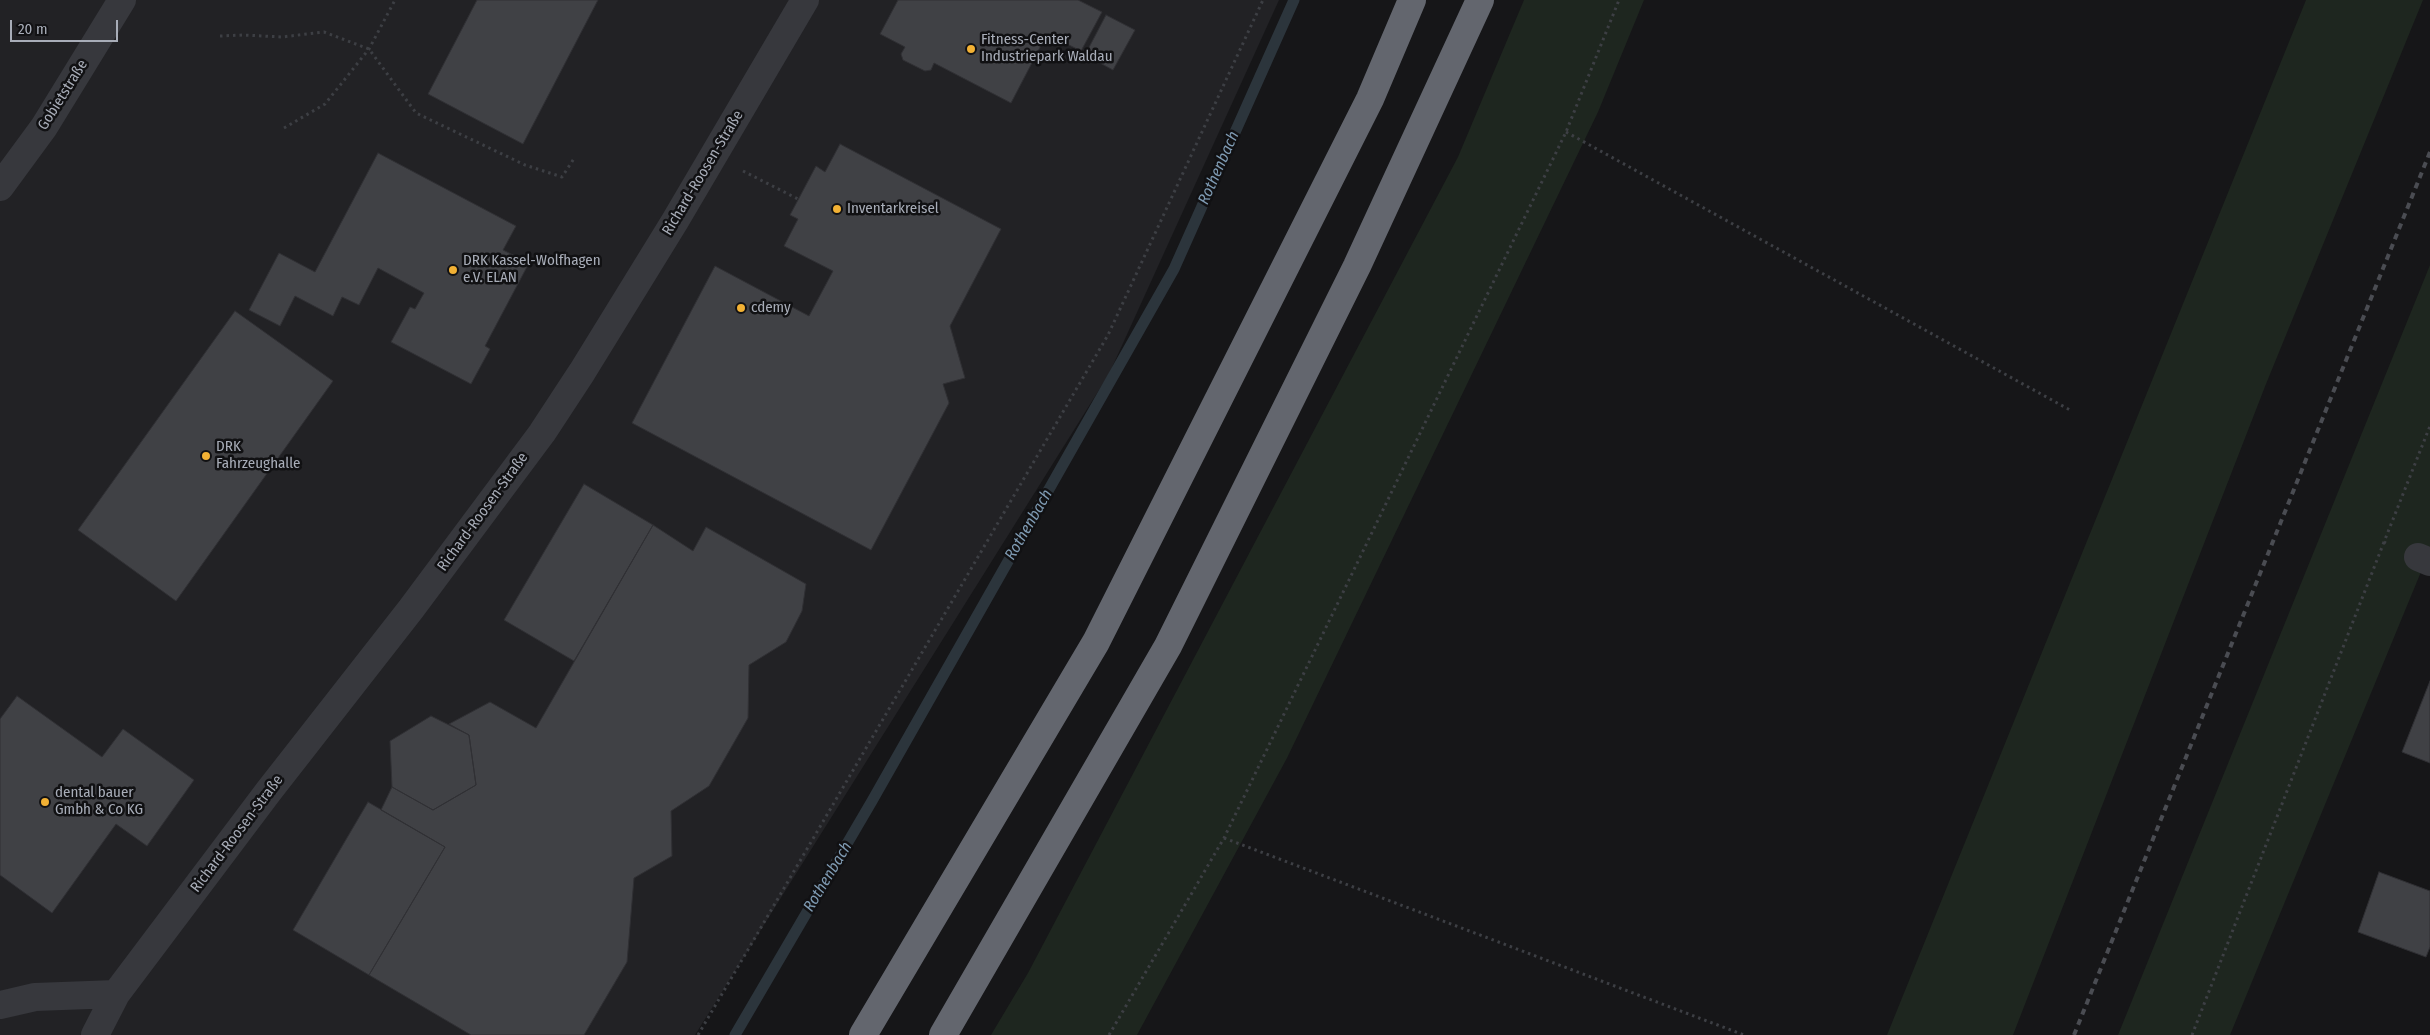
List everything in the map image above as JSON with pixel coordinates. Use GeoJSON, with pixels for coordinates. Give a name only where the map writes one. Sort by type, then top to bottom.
{"type":"FeatureCollection","features":[{"type":"Feature","properties":{"kind":"highway"},"geometry":{"type":"LineString","coordinates":[[863,1035],[1096,642],[1370,99],[1412,0]]}},
{"type":"Feature","properties":{"kind":"highway"},"geometry":{"type":"LineString","coordinates":[[943,1035],[1168,646],[1357,266],[1480,0]]}},
{"type":"Feature","properties":{"kind":"street","name":"Gobietstraße"},"geometry":{"type":"LineString","coordinates":[[0,187],[44,127],[122,0]]}},
{"type":"Feature","properties":{"kind":"street","name":"Richard-Roosen-Straße"},"geometry":{"type":"LineString","coordinates":[[95,1035],[116,994],[268,792],[411,609],[542,433],[582,372],[714,155],[805,0]]}},
{"type":"Feature","properties":{"kind":"street"},"geometry":{"type":"LineString","coordinates":[[0,1005],[35,997],[116,994]]}},
{"type":"Feature","properties":{"kind":"path"},"geometry":{"type":"LineString","coordinates":[[284,128],[325,104],[368,49],[395,0]]}},
{"type":"Feature","properties":{"kind":"path"},"geometry":{"type":"LineString","coordinates":[[698,1035],[1108,335],[1263,0]]}},
{"type":"Feature","properties":{"kind":"path"},"geometry":{"type":"LineString","coordinates":[[1108,1035],[1224,838],[1566,132],[1619,0]]}},
{"type":"Feature","properties":{"kind":"path"},"geometry":{"type":"LineString","coordinates":[[220,36],[282,37],[324,32],[368,49],[416,113],[525,166],[562,177],[575,157]]}},
{"type":"Feature","properties":{"kind":"path"},"geometry":{"type":"LineString","coordinates":[[1566,132],[2070,410]]}},
{"type":"Feature","properties":{"kind":"path"},"geometry":{"type":"LineString","coordinates":[[714,155],[798,199]]}},
{"type":"Feature","properties":{"kind":"path"},"geometry":{"type":"LineString","coordinates":[[2192,1035],[2430,426]]}},
{"type":"Feature","properties":{"kind":"path"},"geometry":{"type":"LineString","coordinates":[[2384,542],[2424,560]]}},
{"type":"Feature","properties":{"kind":"path"},"geometry":{"type":"LineString","coordinates":[[1224,838],[1744,1035]]}},
{"type":"Feature","properties":{"kind":"shaded area"},"geometry":{"type":"Polygon","coordinates":[[[0,0],[1279,0],[1109,374],[695,1035],[0,1035],[0,0]]]}},
{"type":"Feature","properties":{"kind":"shaded area"},"geometry":{"type":"Polygon","coordinates":[[[1524,0],[1644,0],[1598,112],[1287,758],[1137,1035],[991,1035],[1028,973],[1458,157],[1524,0]]]}},
{"type":"Feature","properties":{"kind":"shaded area"},"geometry":{"type":"Polygon","coordinates":[[[2306,0],[2423,0],[2266,384],[2013,1035],[1887,1035],[2306,0]]]}},
{"type":"Feature","properties":{"kind":"shaded area"},"geometry":{"type":"Polygon","coordinates":[[[2430,265],[2430,550],[2230,1035],[2118,1035],[2430,265]]]}},
{"type":"Feature","properties":{"kind":"building"},"geometry":{"type":"Polygon","coordinates":[[[477,0],[598,0],[523,144],[428,94],[477,0]]]}},
{"type":"Feature","properties":{"kind":"building","name":"Fitness-Center Industriepark Waldau"},"geometry":{"type":"Polygon","coordinates":[[[898,0],[1078,0],[1102,12],[1081,51],[1047,34],[1011,103],[934,63],[931,70],[925,71],[903,60],[901,54],[905,47],[880,34],[898,0]]]}},
{"type":"Feature","properties":{"kind":"building"},"geometry":{"type":"Polygon","coordinates":[[[1106,15],[1135,30],[1113,70],[1085,55],[1106,15]]]}},
{"type":"Feature","properties":{"kind":"building"},"geometry":{"type":"Polygon","coordinates":[[[840,144],[1001,229],[950,326],[965,378],[943,384],[949,403],[871,550],[632,423],[715,266],[809,316],[833,271],[784,246],[798,219],[790,215],[816,166],[825,172],[840,144]]]}},
{"type":"Feature","properties":{"kind":"building","name":"DRK Kassel-Wolfhagen e.V. ELAN"},"geometry":{"type":"Polygon","coordinates":[[[378,153],[516,226],[503,250],[529,263],[485,346],[490,349],[471,384],[391,342],[410,307],[415,309],[424,293],[378,268],[359,305],[342,297],[333,316],[295,296],[280,326],[249,310],[279,253],[315,272],[378,153]]]}},
{"type":"Feature","properties":{"kind":"building","name":"DRK Fahrzeughalle"},"geometry":{"type":"Polygon","coordinates":[[[235,311],[333,381],[176,601],[78,530],[235,311]]]}},
{"type":"Feature","properties":{"kind":"building"},"geometry":{"type":"Polygon","coordinates":[[[584,484],[653,525],[574,661],[504,620],[584,484]]]}},
{"type":"Feature","properties":{"kind":"building"},"geometry":{"type":"Polygon","coordinates":[[[653,525],[693,551],[706,527],[806,584],[802,611],[786,642],[749,665],[748,718],[709,786],[671,811],[672,856],[634,878],[627,962],[584,1035],[471,1035],[369,975],[445,847],[381,810],[392,787],[433,810],[476,785],[469,735],[449,724],[490,702],[536,728],[653,525]]]}},
{"type":"Feature","properties":{"kind":"building"},"geometry":{"type":"Polygon","coordinates":[[[2430,681],[2430,763],[2402,752],[2430,681]]]}},
{"type":"Feature","properties":{"kind":"building"},"geometry":{"type":"Polygon","coordinates":[[[17,696],[102,757],[123,729],[194,780],[147,846],[116,824],[52,913],[0,875],[0,719],[17,696]]]}},
{"type":"Feature","properties":{"kind":"building"},"geometry":{"type":"Polygon","coordinates":[[[431,716],[469,735],[476,785],[433,810],[392,787],[390,741],[431,716]]]}},
{"type":"Feature","properties":{"kind":"building"},"geometry":{"type":"Polygon","coordinates":[[[368,802],[445,847],[369,975],[293,930],[368,802]]]}},
{"type":"Feature","properties":{"kind":"building"},"geometry":{"type":"Polygon","coordinates":[[[2379,872],[2430,891],[2430,947],[2426,957],[2358,932],[2379,872]]]}},
{"type":"Feature","properties":{"kind":"waterway","name":"Rothenbach"},"geometry":{"type":"LineString","coordinates":[[735,1035],[872,801],[1174,269],[1294,0]]}},
{"type":"Feature","properties":{"kind":"railway"},"geometry":{"type":"LineString","coordinates":[[2074,1035],[2430,152]]}},
{"type":"Feature","properties":{"kind":"place","name":"Fitness-Center Industriepark Waldau"},"geometry":{"type":"Point","coordinates":[971,49]}},
{"type":"Feature","properties":{"kind":"place","name":"Inventarkreisel"},"geometry":{"type":"Point","coordinates":[837,209]}},
{"type":"Feature","properties":{"kind":"place","name":"DRK Kassel-Wolfhagen e.V. ELAN"},"geometry":{"type":"Point","coordinates":[453,270]}},
{"type":"Feature","properties":{"kind":"place","name":"cdemy"},"geometry":{"type":"Point","coordinates":[741,308]}},
{"type":"Feature","properties":{"kind":"place","name":"DRK Fahrzeughalle"},"geometry":{"type":"Point","coordinates":[206,456]}},
{"type":"Feature","properties":{"kind":"place","name":"dental bauer Gmbh & Co KG"},"geometry":{"type":"Point","coordinates":[45,802]}}]}
